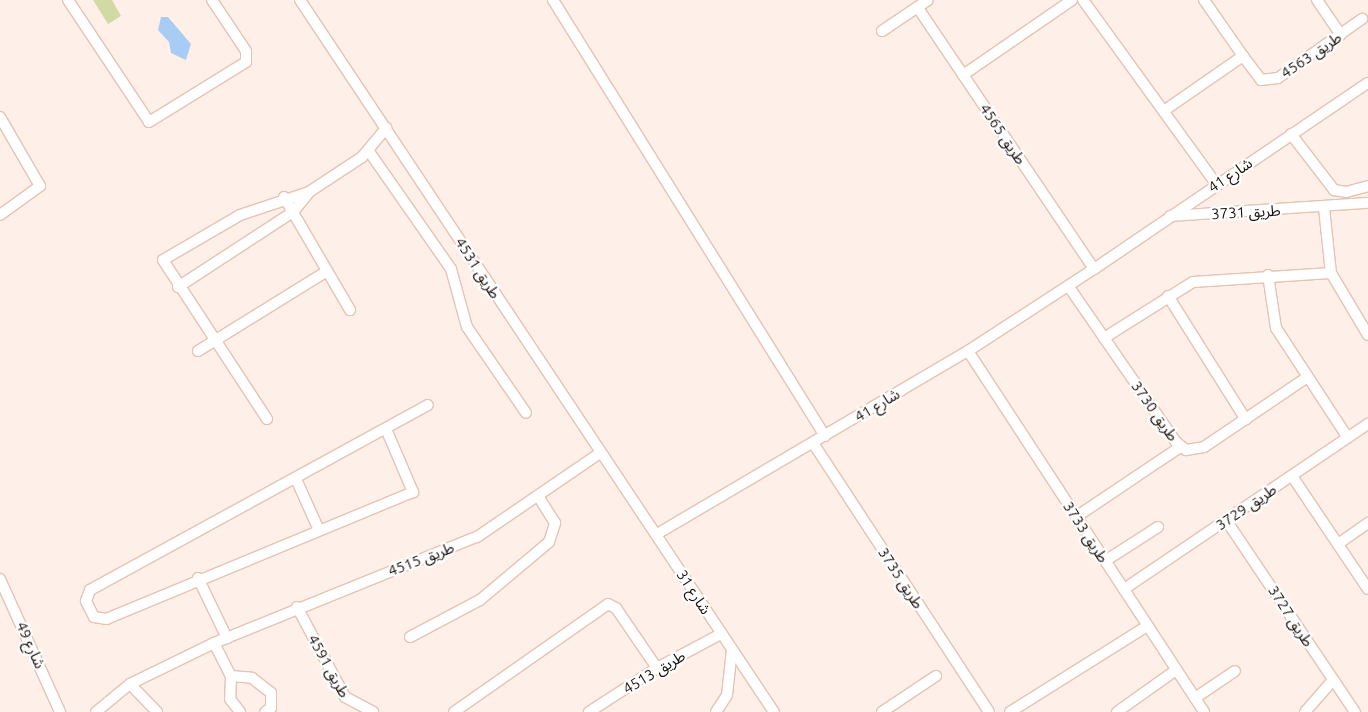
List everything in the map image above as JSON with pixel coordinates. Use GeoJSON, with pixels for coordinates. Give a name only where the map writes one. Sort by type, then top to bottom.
{"type":"FeatureCollection","features":[{"type":"Feature","properties":{"kind":"street"},"geometry":{"type":"LineString","coordinates":[[68,0],[149,122],[246,62],[244,46],[212,0]]}},
{"type":"Feature","properties":{"kind":"street","name":"طريق 4531"},"geometry":{"type":"LineString","coordinates":[[300,0],[600,453],[657,534]]}},
{"type":"Feature","properties":{"kind":"street"},"geometry":{"type":"LineString","coordinates":[[553,0],[825,436]]}},
{"type":"Feature","properties":{"kind":"street"},"geometry":{"type":"LineString","coordinates":[[882,31],[928,0]]}},
{"type":"Feature","properties":{"kind":"street"},"geometry":{"type":"LineString","coordinates":[[963,75],[1072,0]]}},
{"type":"Feature","properties":{"kind":"street"},"geometry":{"type":"LineString","coordinates":[[1083,0],[1165,110],[1216,184]]}},
{"type":"Feature","properties":{"kind":"street"},"geometry":{"type":"LineString","coordinates":[[1165,110],[1243,56],[1204,0]]}},
{"type":"Feature","properties":{"kind":"street"},"geometry":{"type":"LineString","coordinates":[[1317,0],[1341,35]]}},
{"type":"Feature","properties":{"kind":"street","name":"طريق 4565"},"geometry":{"type":"LineString","coordinates":[[917,8],[1091,265]]}},
{"type":"Feature","properties":{"kind":"street","name":"طريق 4563"},"geometry":{"type":"LineString","coordinates":[[1243,56],[1257,76],[1268,81],[1341,35],[1362,19]]}},
{"type":"Feature","properties":{"kind":"street","name":"شارع 41"},"geometry":{"type":"LineString","coordinates":[[657,534],[968,351],[1069,286],[1091,265],[1368,83]]}},
{"type":"Feature","properties":{"kind":"street"},"geometry":{"type":"LineString","coordinates":[[0,116],[40,186],[0,215]]}},
{"type":"Feature","properties":{"kind":"street"},"geometry":{"type":"LineString","coordinates":[[178,287],[294,212],[309,192],[368,150],[386,128]]}},
{"type":"Feature","properties":{"kind":"street"},"geometry":{"type":"LineString","coordinates":[[1291,134],[1334,190],[1346,192],[1368,186]]}},
{"type":"Feature","properties":{"kind":"street"},"geometry":{"type":"LineString","coordinates":[[368,150],[451,269],[467,328],[526,414]]}},
{"type":"Feature","properties":{"kind":"street"},"geometry":{"type":"LineString","coordinates":[[267,419],[163,264],[165,258],[240,215],[284,197],[309,192]]}},
{"type":"Feature","properties":{"kind":"street"},"geometry":{"type":"LineString","coordinates":[[284,197],[350,310]]}},
{"type":"Feature","properties":{"kind":"street","name":"طريق 3731"},"geometry":{"type":"LineString","coordinates":[[1168,216],[1324,208],[1368,203]]}},
{"type":"Feature","properties":{"kind":"street"},"geometry":{"type":"LineString","coordinates":[[1324,208],[1331,273],[1368,334]]}},
{"type":"Feature","properties":{"kind":"street"},"geometry":{"type":"LineString","coordinates":[[198,351],[327,271]]}},
{"type":"Feature","properties":{"kind":"street"},"geometry":{"type":"LineString","coordinates":[[1104,338],[1168,296],[1206,279],[1331,273]]}},
{"type":"Feature","properties":{"kind":"street"},"geometry":{"type":"LineString","coordinates":[[1268,275],[1276,328],[1306,378],[1348,438]]}},
{"type":"Feature","properties":{"kind":"street","name":"طريق 3730"},"geometry":{"type":"LineString","coordinates":[[1069,286],[1180,447],[1199,450],[1306,378]]}},
{"type":"Feature","properties":{"kind":"street"},"geometry":{"type":"LineString","coordinates":[[1168,296],[1246,420]]}},
{"type":"Feature","properties":{"kind":"street","name":"طريق 3733"},"geometry":{"type":"LineString","coordinates":[[968,351],[1204,712]]}},
{"type":"Feature","properties":{"kind":"street"},"geometry":{"type":"LineString","coordinates":[[386,429],[413,492],[318,528],[198,578],[107,619],[94,617],[86,601],[90,590],[296,479],[428,405]]}},
{"type":"Feature","properties":{"kind":"street","name":"طريق 3729"},"geometry":{"type":"LineString","coordinates":[[1124,589],[1368,424]]}},
{"type":"Feature","properties":{"kind":"street","name":"طريق 3735"},"geometry":{"type":"LineString","coordinates":[[813,443],[989,712]]}},
{"type":"Feature","properties":{"kind":"street"},"geometry":{"type":"LineString","coordinates":[[1076,517],[1180,447]]}},
{"type":"Feature","properties":{"kind":"street","name":"طريق 4515"},"geometry":{"type":"LineString","coordinates":[[130,684],[214,643],[297,607],[467,541],[538,496],[600,453]]}},
{"type":"Feature","properties":{"kind":"street"},"geometry":{"type":"LineString","coordinates":[[1292,476],[1368,589]]}},
{"type":"Feature","properties":{"kind":"street"},"geometry":{"type":"LineString","coordinates":[[296,479],[318,528]]}},
{"type":"Feature","properties":{"kind":"street"},"geometry":{"type":"LineString","coordinates":[[410,637],[480,600],[550,542],[555,523],[538,496]]}},
{"type":"Feature","properties":{"kind":"street","name":"طريق 3727"},"geometry":{"type":"LineString","coordinates":[[1226,520],[1355,712]]}},
{"type":"Feature","properties":{"kind":"street"},"geometry":{"type":"LineString","coordinates":[[1338,544],[1368,523]]}},
{"type":"Feature","properties":{"kind":"street"},"geometry":{"type":"LineString","coordinates":[[1105,561],[1158,527]]}},
{"type":"Feature","properties":{"kind":"street","name":"شارع 31"},"geometry":{"type":"LineString","coordinates":[[657,534],[774,712]]}},
{"type":"Feature","properties":{"kind":"street"},"geometry":{"type":"LineString","coordinates":[[198,578],[227,638]]}},
{"type":"Feature","properties":{"kind":"street","name":"شارع 49"},"geometry":{"type":"LineString","coordinates":[[0,579],[60,712]]}},
{"type":"Feature","properties":{"kind":"street"},"geometry":{"type":"LineString","coordinates":[[454,712],[608,604],[616,608],[657,668]]}},
{"type":"Feature","properties":{"kind":"street","name":"طريق 4591"},"geometry":{"type":"LineString","coordinates":[[297,607],[345,697],[373,712]]}},
{"type":"Feature","properties":{"kind":"street"},"geometry":{"type":"LineString","coordinates":[[1010,712],[1148,626]]}},
{"type":"Feature","properties":{"kind":"street","name":"طريق 4513"},"geometry":{"type":"LineString","coordinates":[[589,712],[657,668],[721,634]]}},
{"type":"Feature","properties":{"kind":"street"},"geometry":{"type":"LineString","coordinates":[[214,643],[231,676],[230,699],[240,712]]}},
{"type":"Feature","properties":{"kind":"street"},"geometry":{"type":"LineString","coordinates":[[716,712],[727,694],[732,650]]}},
{"type":"Feature","properties":{"kind":"street"},"geometry":{"type":"LineString","coordinates":[[1118,712],[1176,670]]}},
{"type":"Feature","properties":{"kind":"street"},"geometry":{"type":"LineString","coordinates":[[1194,698],[1235,671]]}},
{"type":"Feature","properties":{"kind":"street"},"geometry":{"type":"LineString","coordinates":[[231,676],[252,678],[271,693],[274,700],[265,712]]}},
{"type":"Feature","properties":{"kind":"street"},"geometry":{"type":"LineString","coordinates":[[882,712],[936,676]]}},
{"type":"Feature","properties":{"kind":"street"},"geometry":{"type":"LineString","coordinates":[[1305,712],[1333,680]]}},
{"type":"Feature","properties":{"kind":"street"},"geometry":{"type":"LineString","coordinates":[[96,712],[130,684],[157,712]]}},
{"type":"Feature","properties":{"kind":"green space"},"geometry":{"type":"Polygon","coordinates":[[[93,0],[112,0],[121,16],[108,24],[93,0]]]}},
{"type":"Feature","properties":{"kind":"water"},"geometry":{"type":"Polygon","coordinates":[[[161,17],[168,17],[191,44],[186,60],[171,53],[169,42],[158,30],[161,17]]]}}]}
